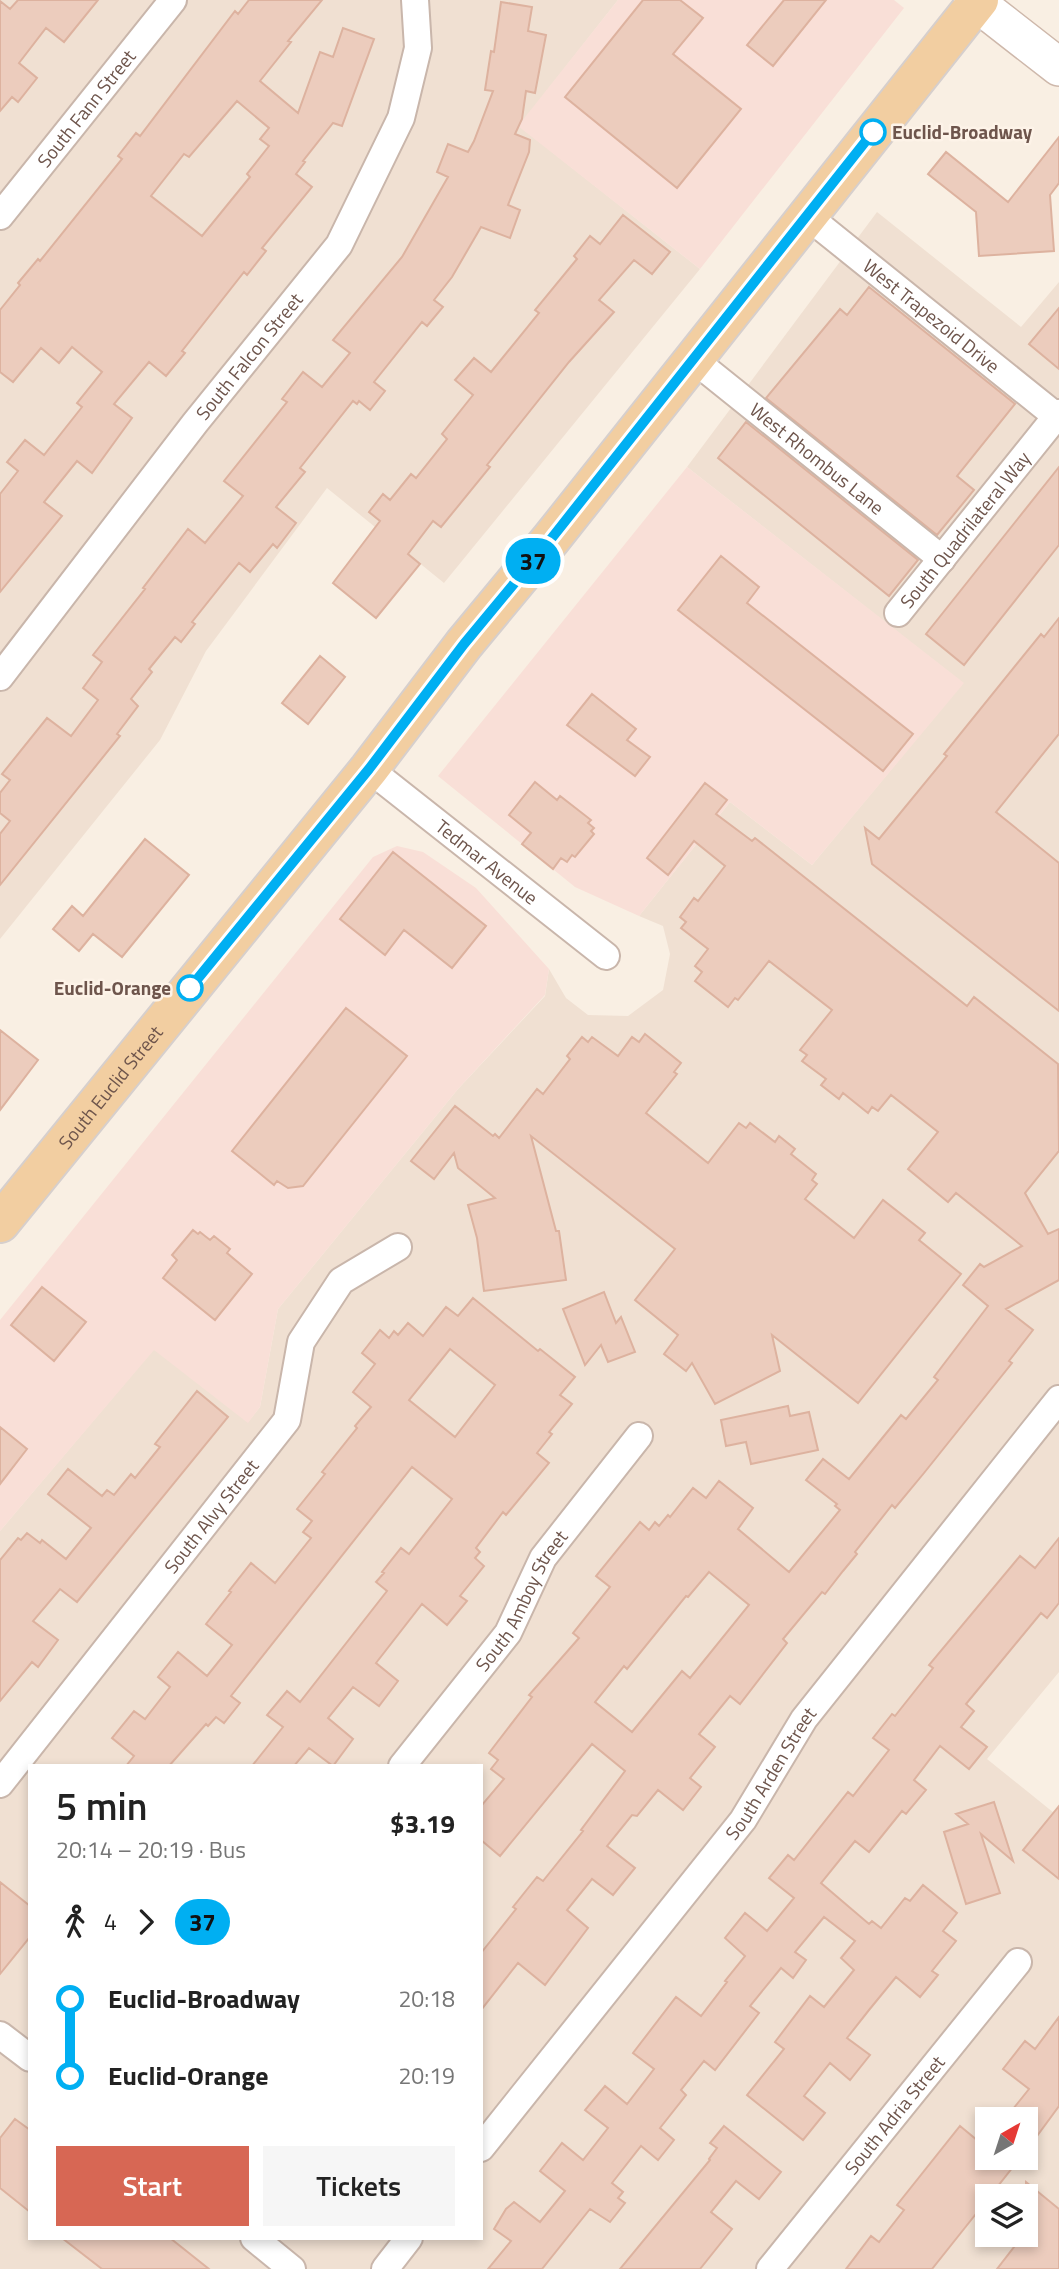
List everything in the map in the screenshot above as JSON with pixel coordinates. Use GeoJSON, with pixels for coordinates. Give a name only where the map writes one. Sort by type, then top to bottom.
{"type":"FeatureCollection","features":[{"type":"Feature","properties":{"kind":"main road"},"geometry":{"type":"LineString","coordinates":[[976,1],[1059,67]]}},
{"type":"Feature","properties":{"kind":"main road","name":"South Euclid Street"},"geometry":{"type":"LineString","coordinates":[[0,1223],[369,769],[472,634],[551,539],[976,1]]}},
{"type":"Feature","properties":{"kind":"street","name":"South Fann Street"},"geometry":{"type":"LineString","coordinates":[[0,216],[173,0]]}},
{"type":"Feature","properties":{"kind":"street","name":"South Falcon Street"},"geometry":{"type":"LineString","coordinates":[[0,677],[195,423],[339,245],[401,118],[418,48],[415,0]]}},
{"type":"Feature","properties":{"kind":"street","name":"West Trapezoid Drive"},"geometry":{"type":"LineString","coordinates":[[806,215],[1057,414]]}},
{"type":"Feature","properties":{"kind":"street","name":"West Rhombus Lane"},"geometry":{"type":"LineString","coordinates":[[693,359],[942,559]]}},
{"type":"Feature","properties":{"kind":"street","name":"South Quadrilateral Way"},"geometry":{"type":"LineString","coordinates":[[898,613],[1057,414]]}},
{"type":"Feature","properties":{"kind":"street","name":"Tedmar Avenue"},"geometry":{"type":"LineString","coordinates":[[369,769],[606,956]]}},
{"type":"Feature","properties":{"kind":"street","name":"South Alvy Street"},"geometry":{"type":"LineString","coordinates":[[0,1784],[287,1420],[301,1342],[341,1280],[398,1247]]}},
{"type":"Feature","properties":{"kind":"street","name":"South Arden Street"},"geometry":{"type":"LineString","coordinates":[[483,2145],[743,1820],[804,1719],[1059,1399]]}},
{"type":"Feature","properties":{"kind":"street","name":"South Amboy Street"},"geometry":{"type":"LineString","coordinates":[[404,1764],[508,1633],[544,1558],[639,1436]]}},
{"type":"Feature","properties":{"kind":"street","name":"South Adria Street"},"geometry":{"type":"LineString","coordinates":[[769,2269],[1018,1962]]}},
{"type":"Feature","properties":{"kind":"street"},"geometry":{"type":"LineString","coordinates":[[0,2035],[28,2056]]}},
{"type":"Feature","properties":{"kind":"street"},"geometry":{"type":"LineString","coordinates":[[256,2240],[292,2269]]}},
{"type":"Feature","properties":{"kind":"street"},"geometry":{"type":"LineString","coordinates":[[385,2269],[408,2240]]}},
{"type":"Feature","properties":{"kind":"shaded area"},"geometry":{"type":"Polygon","coordinates":[[[0,0],[618,0],[519,126],[700,269],[444,583],[327,488],[206,651],[160,740],[0,939],[0,0]]]}},
{"type":"Feature","properties":{"kind":"shaded area"},"geometry":{"type":"Polygon","coordinates":[[[618,0],[894,0],[904,8],[700,269],[518,126],[618,0]]]}},
{"type":"Feature","properties":{"kind":"shaded area"},"geometry":{"type":"Polygon","coordinates":[[[877,212],[1021,327],[1059,282],[1059,1672],[987,1759],[1059,1817],[1059,2269],[0,2269],[0,1531],[154,1349],[248,1422],[260,1407],[278,1309],[458,1089],[545,996],[549,969],[566,998],[588,1015],[628,1016],[663,990],[670,954],[663,926],[639,916],[730,802],[812,865],[963,683],[687,467],[877,212]]]}},
{"type":"Feature","properties":{"kind":"shaded area"},"geometry":{"type":"Polygon","coordinates":[[[687,467],[964,683],[812,865],[730,802],[639,916],[575,887],[438,776],[687,467]]]}},
{"type":"Feature","properties":{"kind":"shaded area"},"geometry":{"type":"Polygon","coordinates":[[[397,846],[423,852],[476,888],[549,969],[545,995],[458,1089],[278,1309],[260,1407],[248,1423],[154,1350],[0,1531],[0,1320],[373,857],[397,846]]]}},
{"type":"Feature","properties":{"kind":"building"},"geometry":{"type":"Polygon","coordinates":[[[18,0],[98,0],[64,42],[46,28],[19,63],[37,78],[18,102],[12,97],[0,111],[0,1],[10,9],[18,0]]]}},
{"type":"Feature","properties":{"kind":"building"},"geometry":{"type":"Polygon","coordinates":[[[249,0],[322,0],[260,81],[298,113],[320,52],[333,57],[343,28],[374,39],[342,126],[333,123],[303,161],[305,162],[296,174],[312,187],[262,248],[266,251],[247,275],[244,272],[182,351],[185,353],[166,376],[149,362],[114,404],[132,418],[92,473],[77,461],[44,502],[62,516],[0,592],[0,494],[18,471],[7,462],[25,440],[44,455],[82,407],[77,403],[102,372],[72,347],[59,363],[41,348],[13,382],[0,372],[0,310],[20,285],[18,283],[38,259],[40,261],[122,159],[118,156],[136,133],[140,136],[235,11],[238,14],[249,0]],[[237,101],[189,157],[184,154],[151,196],[202,236],[250,177],[247,174],[269,146],[260,139],[269,128],[237,101]]]}},
{"type":"Feature","properties":{"kind":"building"},"geometry":{"type":"Polygon","coordinates":[[[643,0],[680,0],[703,18],[673,54],[741,109],[677,188],[565,97],[643,0]]]}},
{"type":"Feature","properties":{"kind":"building"},"geometry":{"type":"Polygon","coordinates":[[[784,0],[826,0],[773,66],[747,45],[784,0]]]}},
{"type":"Feature","properties":{"kind":"building"},"geometry":{"type":"Polygon","coordinates":[[[501,2],[532,7],[528,31],[546,35],[535,93],[526,91],[522,119],[515,134],[530,140],[529,152],[508,205],[520,210],[510,238],[481,227],[452,277],[434,300],[443,307],[427,326],[422,322],[374,382],[385,391],[370,410],[359,401],[357,404],[353,401],[300,468],[305,472],[276,507],[296,523],[277,548],[273,544],[250,572],[239,563],[192,622],[195,624],[181,642],[175,637],[149,669],[152,672],[131,699],[138,706],[117,734],[120,736],[0,885],[0,834],[10,821],[0,813],[0,793],[10,780],[2,774],[47,718],[71,736],[98,700],[83,688],[102,662],[93,655],[188,529],[205,543],[243,496],[224,481],[287,402],[282,399],[303,372],[322,387],[350,353],[333,340],[402,257],[448,177],[437,172],[448,144],[468,152],[474,141],[493,91],[485,90],[501,2]]]}},
{"type":"Feature","properties":{"kind":"building"},"geometry":{"type":"Polygon","coordinates":[[[1059,137],[1059,183],[1050,195],[1054,251],[979,256],[976,212],[928,174],[946,152],[1008,202],[1059,137]]]}},
{"type":"Feature","properties":{"kind":"building"},"geometry":{"type":"Polygon","coordinates":[[[623,215],[670,252],[652,274],[634,260],[599,300],[614,312],[569,362],[441,527],[433,521],[408,554],[420,564],[376,618],[333,583],[380,521],[369,512],[383,494],[390,500],[411,474],[416,478],[447,439],[442,434],[473,395],[455,380],[474,358],[491,372],[539,313],[535,310],[577,259],[574,256],[590,236],[600,244],[623,215]]]}},
{"type":"Feature","properties":{"kind":"building"},"geometry":{"type":"Polygon","coordinates":[[[869,287],[1015,404],[957,476],[974,490],[937,535],[766,398],[840,309],[847,315],[869,287]]]}},
{"type":"Feature","properties":{"kind":"building"},"geometry":{"type":"Polygon","coordinates":[[[1059,308],[1059,369],[1029,344],[1059,308]]]}},
{"type":"Feature","properties":{"kind":"building"},"geometry":{"type":"Polygon","coordinates":[[[746,422],[918,560],[889,596],[718,458],[746,422]]]}},
{"type":"Feature","properties":{"kind":"building"},"geometry":{"type":"Polygon","coordinates":[[[1059,467],[1059,545],[964,665],[926,634],[1059,467]]]}},
{"type":"Feature","properties":{"kind":"building"},"geometry":{"type":"Polygon","coordinates":[[[721,556],[759,587],[747,603],[913,734],[883,771],[678,610],[721,556]]]}},
{"type":"Feature","properties":{"kind":"building"},"geometry":{"type":"Polygon","coordinates":[[[1059,618],[1059,734],[996,812],[1059,863],[1059,1011],[872,864],[865,828],[879,839],[1041,634],[1044,637],[1059,618]]]}},
{"type":"Feature","properties":{"kind":"building"},"geometry":{"type":"Polygon","coordinates":[[[320,656],[345,677],[308,724],[282,703],[320,656]]]}},
{"type":"Feature","properties":{"kind":"building"},"geometry":{"type":"Polygon","coordinates":[[[592,694],[636,729],[627,740],[650,757],[635,776],[567,725],[592,694]]]}},
{"type":"Feature","properties":{"kind":"building"},"geometry":{"type":"Polygon","coordinates":[[[535,782],[557,800],[560,796],[591,820],[588,823],[594,828],[591,831],[594,834],[575,857],[572,855],[567,862],[561,858],[553,869],[522,844],[531,833],[509,815],[535,782]]]}},
{"type":"Feature","properties":{"kind":"building"},"geometry":{"type":"Polygon","coordinates":[[[705,783],[727,800],[716,814],[752,841],[755,838],[967,1006],[974,997],[1058,1064],[1059,1151],[1025,1193],[1048,1234],[1059,1229],[1059,1280],[1006,1309],[1033,1330],[1009,1361],[1012,1363],[895,1508],[892,1505],[825,1594],[822,1592],[783,1639],[787,1643],[740,1704],[730,1696],[699,1734],[715,1747],[690,1778],[701,1787],[683,1810],[658,1790],[637,1816],[632,1815],[607,1846],[635,1868],[613,1895],[592,1879],[567,1910],[588,1928],[545,1985],[518,1963],[483,2007],[483,1950],[537,1877],[543,1881],[583,1831],[581,1830],[625,1771],[592,1744],[500,1856],[483,1842],[483,1804],[504,1779],[491,1769],[498,1760],[489,1753],[532,1697],[529,1695],[579,1638],[573,1633],[610,1587],[596,1576],[640,1522],[649,1530],[655,1522],[659,1526],[668,1515],[670,1517],[693,1488],[706,1498],[719,1481],[753,1508],[738,1529],[789,1572],[840,1510],[835,1506],[837,1504],[806,1480],[823,1459],[849,1479],[901,1415],[906,1419],[938,1380],[934,1377],[988,1306],[963,1285],[980,1264],[984,1267],[1022,1246],[956,1193],[948,1202],[908,1169],[938,1132],[891,1095],[878,1111],[872,1107],[868,1113],[843,1093],[839,1099],[821,1085],[826,1079],[802,1061],[807,1055],[800,1050],[832,1010],[769,961],[738,1000],[735,998],[728,1007],[695,981],[702,972],[695,966],[708,949],[681,928],[686,922],[680,917],[694,898],[698,901],[725,866],[694,841],[668,875],[647,858],[705,783]],[[709,1572],[627,1669],[624,1666],[595,1702],[632,1732],[682,1671],[690,1678],[749,1605],[709,1572]]]}},
{"type":"Feature","properties":{"kind":"building"},"geometry":{"type":"Polygon","coordinates":[[[145,839],[189,875],[122,957],[93,934],[79,951],[53,929],[72,906],[83,916],[145,839]]]}},
{"type":"Feature","properties":{"kind":"building"},"geometry":{"type":"Polygon","coordinates":[[[393,852],[486,926],[452,968],[404,930],[385,955],[340,919],[393,852]]]}},
{"type":"Feature","properties":{"kind":"building"},"geometry":{"type":"Polygon","coordinates":[[[346,1008],[407,1056],[303,1186],[288,1188],[277,1181],[274,1185],[232,1151],[346,1008]]]}},
{"type":"Feature","properties":{"kind":"building"},"geometry":{"type":"Polygon","coordinates":[[[0,1030],[38,1060],[0,1110],[0,1030]]]}},
{"type":"Feature","properties":{"kind":"building"},"geometry":{"type":"Polygon","coordinates":[[[645,1034],[681,1063],[674,1072],[677,1074],[646,1113],[708,1163],[739,1123],[746,1128],[750,1123],[775,1142],[779,1136],[795,1149],[791,1154],[816,1174],[812,1180],[817,1184],[805,1199],[854,1238],[883,1200],[925,1233],[919,1240],[961,1274],[858,1403],[772,1335],[780,1371],[715,1404],[692,1363],[686,1371],[664,1354],[678,1335],[635,1300],[675,1249],[531,1136],[556,1231],[559,1231],[566,1280],[484,1291],[477,1238],[468,1205],[495,1198],[458,1168],[454,1153],[434,1179],[411,1161],[455,1106],[499,1138],[537,1089],[543,1094],[570,1059],[567,1056],[582,1037],[588,1042],[592,1037],[618,1056],[632,1037],[639,1042],[645,1034]]]}},
{"type":"Feature","properties":{"kind":"building"},"geometry":{"type":"Polygon","coordinates":[[[193,1230],[210,1240],[214,1236],[230,1249],[227,1253],[252,1274],[215,1320],[163,1278],[177,1260],[172,1255],[193,1230]]]}},
{"type":"Feature","properties":{"kind":"building"},"geometry":{"type":"Polygon","coordinates":[[[42,1287],[86,1322],[54,1361],[11,1325],[42,1287]]]}},
{"type":"Feature","properties":{"kind":"building"},"geometry":{"type":"Polygon","coordinates":[[[604,1292],[616,1323],[621,1317],[635,1352],[608,1362],[601,1345],[585,1365],[563,1309],[604,1292]]]}},
{"type":"Feature","properties":{"kind":"building"},"geometry":{"type":"Polygon","coordinates":[[[473,1298],[538,1351],[540,1349],[575,1377],[560,1395],[572,1404],[549,1432],[552,1434],[537,1453],[549,1463],[506,1515],[503,1512],[476,1548],[480,1552],[475,1558],[484,1566],[460,1596],[467,1601],[447,1625],[422,1604],[376,1663],[398,1681],[379,1706],[353,1687],[328,1718],[353,1739],[334,1764],[330,1764],[309,1748],[296,1764],[254,1764],[283,1727],[267,1715],[287,1691],[300,1702],[387,1591],[376,1582],[384,1573],[382,1572],[401,1548],[409,1554],[452,1499],[412,1467],[231,1696],[240,1703],[224,1723],[216,1717],[208,1726],[206,1724],[171,1764],[128,1764],[134,1756],[112,1738],[134,1711],[145,1719],[170,1687],[158,1677],[178,1652],[207,1676],[232,1645],[206,1624],[231,1592],[229,1591],[251,1563],[275,1583],[311,1538],[303,1532],[312,1521],[297,1509],[325,1474],[322,1472],[371,1407],[353,1392],[375,1364],[362,1353],[380,1330],[389,1338],[394,1331],[398,1335],[408,1323],[423,1336],[446,1307],[458,1316],[473,1298]],[[450,1349],[409,1400],[455,1437],[495,1385],[450,1349]]]}},
{"type":"Feature","properties":{"kind":"building"},"geometry":{"type":"Polygon","coordinates":[[[197,1391],[228,1417],[77,1602],[60,1589],[33,1621],[58,1640],[38,1667],[32,1662],[0,1701],[0,1560],[18,1538],[21,1540],[27,1533],[40,1543],[42,1540],[66,1559],[91,1528],[48,1494],[68,1469],[102,1496],[107,1490],[114,1495],[131,1474],[135,1478],[160,1447],[155,1444],[197,1391]]]}},
{"type":"Feature","properties":{"kind":"building"},"geometry":{"type":"Polygon","coordinates":[[[788,1406],[790,1416],[809,1412],[818,1450],[751,1464],[746,1442],[726,1446],[721,1420],[788,1406]]]}},
{"type":"Feature","properties":{"kind":"building"},"geometry":{"type":"Polygon","coordinates":[[[0,1427],[27,1449],[0,1484],[0,1427]]]}},
{"type":"Feature","properties":{"kind":"building"},"geometry":{"type":"Polygon","coordinates":[[[1059,1538],[1059,1603],[1047,1618],[1041,1613],[966,1704],[974,1711],[961,1727],[987,1747],[969,1769],[940,1746],[914,1780],[926,1790],[906,1814],[902,1811],[869,1852],[855,1841],[821,1883],[869,1924],[872,1921],[881,1928],[905,1898],[910,1901],[923,1885],[957,1913],[943,1931],[956,1941],[932,1971],[938,1975],[920,1997],[896,1977],[847,2038],[870,2055],[850,2080],[830,2063],[804,2096],[825,2113],[803,2140],[747,2095],[784,2049],[775,2042],[810,1996],[824,2007],[854,1970],[841,1958],[855,1941],[824,1917],[795,1952],[806,1960],[793,1978],[781,1968],[750,2006],[759,2013],[715,2070],[704,2061],[681,2090],[686,2095],[660,2128],[674,2140],[658,2160],[641,2146],[612,2183],[623,2192],[618,2198],[625,2203],[610,2222],[590,2209],[542,2269],[488,2269],[511,2241],[494,2229],[506,2209],[514,2202],[540,2222],[565,2191],[540,2171],[562,2143],[583,2160],[608,2128],[585,2110],[605,2086],[627,2104],[654,2069],[633,2053],[676,1997],[701,2016],[727,1982],[725,1981],[745,1956],[725,1938],[745,1913],[767,1931],[794,1898],[769,1878],[788,1855],[794,1860],[848,1792],[853,1796],[889,1750],[873,1738],[892,1714],[895,1716],[933,1668],[929,1665],[1020,1556],[1035,1568],[1059,1538]]]}},
{"type":"Feature","properties":{"kind":"building"},"geometry":{"type":"Polygon","coordinates":[[[994,1802],[1013,1861],[981,1834],[1000,1893],[966,1904],[944,1832],[968,1824],[956,1814],[994,1802]]]}},
{"type":"Feature","properties":{"kind":"building"},"geometry":{"type":"Polygon","coordinates":[[[1059,1806],[1059,1879],[1023,1850],[1059,1806]]]}},
{"type":"Feature","properties":{"kind":"building"},"geometry":{"type":"Polygon","coordinates":[[[0,1882],[28,1904],[28,1939],[0,1974],[0,1882]]]}},
{"type":"Feature","properties":{"kind":"building"},"geometry":{"type":"Polygon","coordinates":[[[1059,2017],[1059,2106],[1038,2135],[1038,2107],[1015,2107],[1029,2089],[1003,2069],[1025,2041],[1035,2049],[1059,2017]]]}},
{"type":"Feature","properties":{"kind":"building"},"geometry":{"type":"Polygon","coordinates":[[[15,2119],[28,2129],[28,2210],[0,2188],[0,2138],[15,2119]]]}},
{"type":"Feature","properties":{"kind":"building"},"geometry":{"type":"Polygon","coordinates":[[[724,2126],[781,2172],[759,2199],[736,2181],[711,2212],[732,2229],[700,2269],[620,2269],[710,2160],[717,2148],[710,2143],[724,2126]]]}},
{"type":"Feature","properties":{"kind":"building"},"geometry":{"type":"Polygon","coordinates":[[[960,2126],[975,2138],[975,2170],[1011,2170],[999,2184],[975,2184],[975,2215],[932,2269],[846,2269],[871,2236],[879,2242],[904,2210],[897,2205],[960,2126]]]}},
{"type":"Feature","properties":{"kind":"building"},"geometry":{"type":"Polygon","coordinates":[[[1038,2192],[1059,2209],[1059,2269],[997,2269],[1014,2247],[1038,2247],[1038,2192]]]}},
{"type":"Feature","properties":{"kind":"building"},"geometry":{"type":"Polygon","coordinates":[[[65,2240],[173,2240],[209,2269],[102,2269],[65,2240]]]}},
{"type":"Feature","properties":{"kind":"bus line","name":"37"},"geometry":{"type":"LineString","coordinates":[[190,988],[369,769],[464,644],[551,539],[873,132]]}},
{"type":"Feature","properties":{"kind":"place","name":"Euclid-Broadway"},"geometry":{"type":"Point","coordinates":[873,132]}},
{"type":"Feature","properties":{"kind":"place","name":"Euclid-Orange"},"geometry":{"type":"Point","coordinates":[190,988]}}]}
